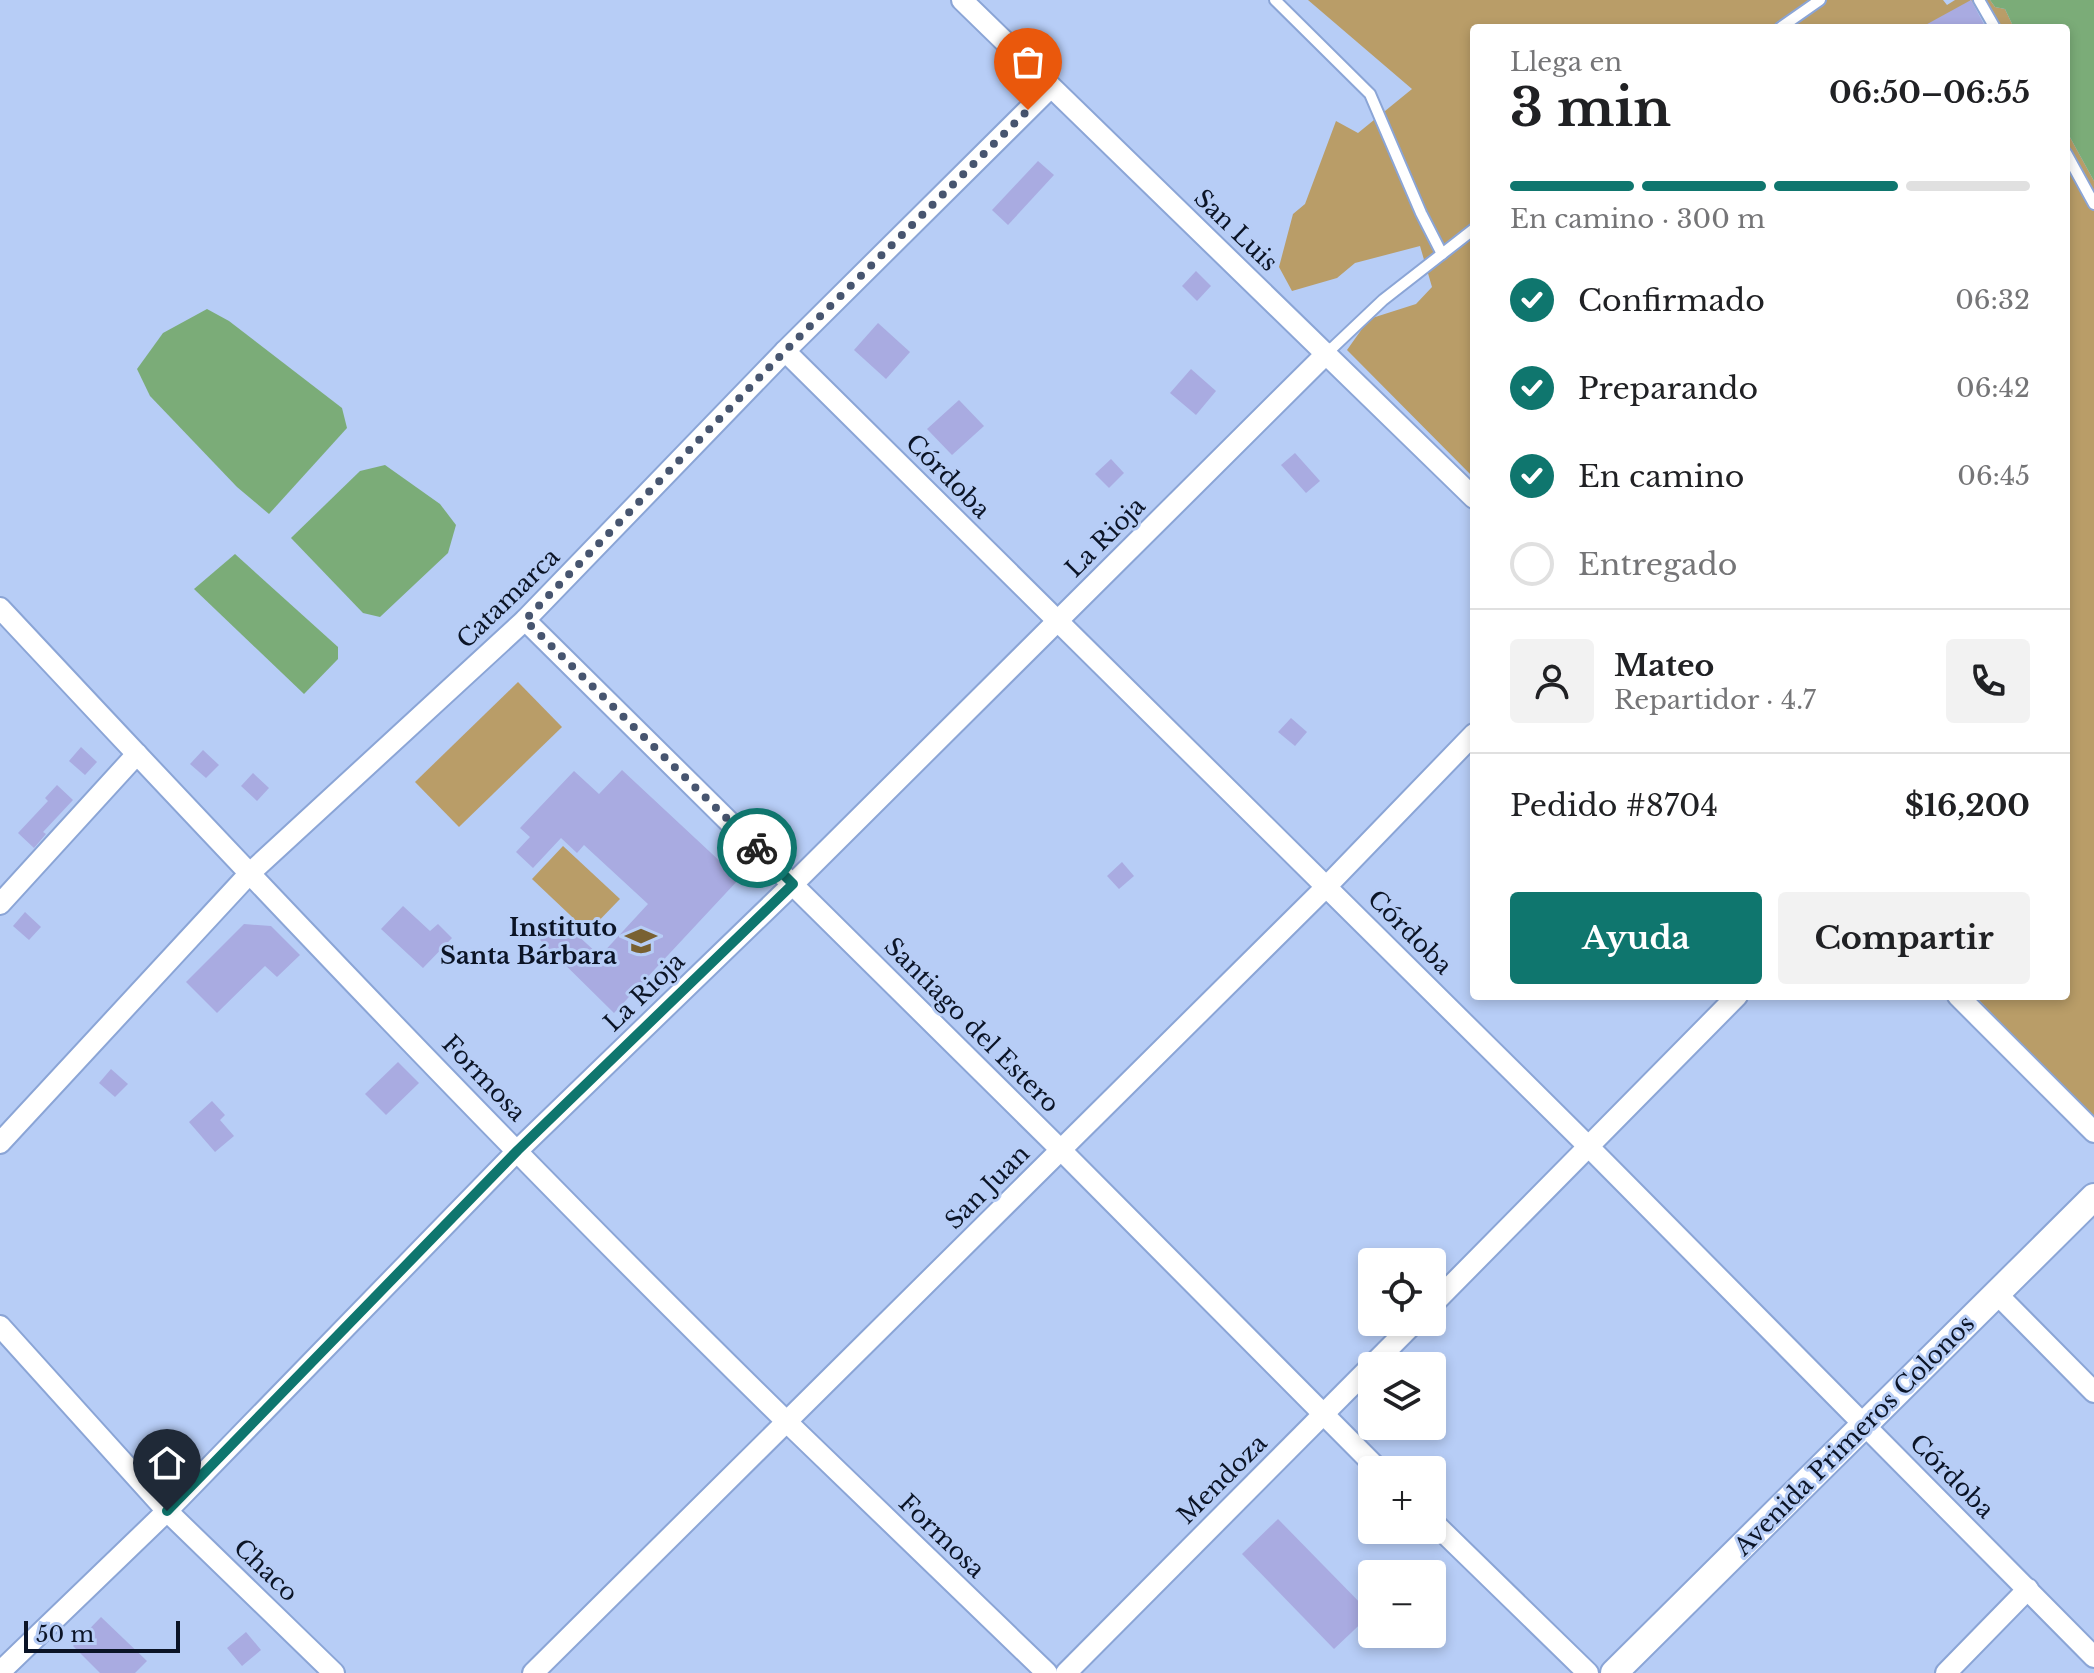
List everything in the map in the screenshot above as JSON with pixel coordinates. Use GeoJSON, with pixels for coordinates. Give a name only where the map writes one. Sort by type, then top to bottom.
{"type":"FeatureCollection","features":[{"type":"Feature","properties":{"kind":"street","name":"San Luis"},"geometry":{"type":"LineString","coordinates":[[962,0],[1470,494]]}},
{"type":"Feature","properties":{"kind":"street","name":"Catamarca"},"geometry":{"type":"LineString","coordinates":[[0,1143],[249,874],[525,620],[785,351],[1050,88]]}},
{"type":"Feature","properties":{"kind":"street","name":"Córdoba"},"geometry":{"type":"LineString","coordinates":[[785,351],[1589,1147],[2094,1657]]}},
{"type":"Feature","properties":{"kind":"street","name":"La Rioja"},"geometry":{"type":"LineString","coordinates":[[0,1672],[167,1511],[518,1150],[793,884],[1327,353]]}},
{"type":"Feature","properties":{"kind":"street","name":"Formosa"},"geometry":{"type":"LineString","coordinates":[[4,620],[786,1422],[1047,1673]]}},
{"type":"Feature","properties":{"kind":"street","name":"Santiago del Estero"},"geometry":{"type":"LineString","coordinates":[[525,620],[1061,1150],[1364,1456]]}},
{"type":"Feature","properties":{"kind":"street","name":"San Juan"},"geometry":{"type":"LineString","coordinates":[[533,1673],[1327,886],[1470,738]]}},
{"type":"Feature","properties":{"kind":"street"},"geometry":{"type":"LineString","coordinates":[[0,904],[137,754]]}},
{"type":"Feature","properties":{"kind":"street"},"geometry":{"type":"LineString","coordinates":[[1446,1291],[1733,1000]]}},
{"type":"Feature","properties":{"kind":"street"},"geometry":{"type":"LineString","coordinates":[[1962,1000],[2094,1132]]}},
{"type":"Feature","properties":{"kind":"street","name":"Avenida Primeros Colonos"},"geometry":{"type":"LineString","coordinates":[[1614,1673],[2094,1197]]}},
{"type":"Feature","properties":{"kind":"street"},"geometry":{"type":"LineString","coordinates":[[1997,1294],[2094,1392]]}},
{"type":"Feature","properties":{"kind":"street","name":"Chaco"},"geometry":{"type":"LineString","coordinates":[[0,1326],[167,1511],[334,1673]]}},
{"type":"Feature","properties":{"kind":"street","name":"Mendoza"},"geometry":{"type":"LineString","coordinates":[[1066,1673],[1401,1336]]}},
{"type":"Feature","properties":{"kind":"street"},"geometry":{"type":"LineString","coordinates":[[1446,1535],[1588,1673]]}},
{"type":"Feature","properties":{"kind":"street"},"geometry":{"type":"LineString","coordinates":[[1946,1673],[2028,1589]]}},
{"type":"Feature","properties":{"kind":"lane"},"geometry":{"type":"LineString","coordinates":[[1275,0],[1370,94],[1442,254]]}},
{"type":"Feature","properties":{"kind":"lane"},"geometry":{"type":"LineString","coordinates":[[1786,24],[1820,0]]}},
{"type":"Feature","properties":{"kind":"lane"},"geometry":{"type":"LineString","coordinates":[[1979,0],[1993,24]]}},
{"type":"Feature","properties":{"kind":"lane"},"geometry":{"type":"LineString","coordinates":[[2070,160],[2094,204]]}},
{"type":"Feature","properties":{"kind":"lane"},"geometry":{"type":"LineString","coordinates":[[1327,353],[1383,300],[1470,232]]}},
{"type":"Feature","properties":{"kind":"shaded area"},"geometry":{"type":"Polygon","coordinates":[[[1308,0],[1943,0],[1947,5],[1955,0],[1971,0],[1947,24],[1470,24],[1470,474],[1347,350],[1369,319],[1416,304],[1432,287],[1420,246],[1355,263],[1337,278],[1292,291],[1279,267],[1293,214],[1305,204],[1336,121],[1358,133],[1412,89],[1308,0]]]}},
{"type":"Feature","properties":{"kind":"shaded area"},"geometry":{"type":"Polygon","coordinates":[[[1971,0],[1990,0],[1995,7],[2005,9],[2012,24],[1986,24],[1971,0]]]}},
{"type":"Feature","properties":{"kind":"shaded area"},"geometry":{"type":"Polygon","coordinates":[[[1990,0],[2094,0],[2094,181],[2070,137],[2070,24],[2012,24],[2005,9],[1995,7],[1990,0]]]}},
{"type":"Feature","properties":{"kind":"shaded area"},"geometry":{"type":"Polygon","coordinates":[[[2070,137],[2094,181],[2094,1119],[1979,1000],[2070,1000],[2070,137]]]}},
{"type":"Feature","properties":{"kind":"shaded area"},"geometry":{"type":"Polygon","coordinates":[[[207,309],[229,321],[342,408],[347,428],[269,514],[237,487],[150,396],[137,369],[163,333],[207,309]]]}},
{"type":"Feature","properties":{"kind":"shaded area"},"geometry":{"type":"Polygon","coordinates":[[[385,465],[440,504],[456,525],[448,553],[380,617],[363,613],[291,538],[360,471],[385,465]]]}},
{"type":"Feature","properties":{"kind":"shaded area"},"geometry":{"type":"Polygon","coordinates":[[[235,554],[338,647],[338,659],[304,694],[194,589],[235,554]]]}},
{"type":"Feature","properties":{"kind":"shaded area"},"geometry":{"type":"Polygon","coordinates":[[[518,682],[562,727],[459,827],[415,782],[518,682]]]}},
{"type":"Feature","properties":{"kind":"shaded area"},"geometry":{"type":"Polygon","coordinates":[[[563,846],[620,899],[588,932],[532,879],[563,846]]]}},
{"type":"Feature","properties":{"kind":"building"},"geometry":{"type":"Polygon","coordinates":[[[1971,0],[1984,24],[1927,24],[1971,0]]]}},
{"type":"Feature","properties":{"kind":"building"},"geometry":{"type":"Polygon","coordinates":[[[1038,161],[1054,175],[1008,225],[992,210],[1038,161]]]}},
{"type":"Feature","properties":{"kind":"building"},"geometry":{"type":"Polygon","coordinates":[[[1196,271],[1211,286],[1197,301],[1182,286],[1196,271]]]}},
{"type":"Feature","properties":{"kind":"building"},"geometry":{"type":"Polygon","coordinates":[[[878,323],[910,352],[886,379],[854,350],[878,323]]]}},
{"type":"Feature","properties":{"kind":"building"},"geometry":{"type":"Polygon","coordinates":[[[1191,369],[1216,391],[1196,415],[1170,393],[1191,369]]]}},
{"type":"Feature","properties":{"kind":"building"},"geometry":{"type":"Polygon","coordinates":[[[959,400],[984,426],[952,455],[927,429],[959,400]]]}},
{"type":"Feature","properties":{"kind":"building"},"geometry":{"type":"Polygon","coordinates":[[[1295,453],[1320,481],[1306,493],[1281,465],[1295,453]]]}},
{"type":"Feature","properties":{"kind":"building"},"geometry":{"type":"Polygon","coordinates":[[[1111,459],[1124,473],[1109,488],[1095,474],[1111,459]]]}},
{"type":"Feature","properties":{"kind":"building"},"geometry":{"type":"Polygon","coordinates":[[[1291,718],[1307,732],[1295,746],[1278,732],[1291,718]]]}},
{"type":"Feature","properties":{"kind":"building"},"geometry":{"type":"Polygon","coordinates":[[[81,747],[97,762],[85,775],[69,761],[81,747]]]}},
{"type":"Feature","properties":{"kind":"building"},"geometry":{"type":"Polygon","coordinates":[[[203,750],[219,765],[206,778],[190,764],[203,750]]]}},
{"type":"Feature","properties":{"kind":"building"},"geometry":{"type":"Polygon","coordinates":[[[622,770],[739,879],[614,1013],[540,940],[560,919],[600,956],[648,904],[584,845],[577,853],[561,838],[533,868],[516,852],[530,837],[520,828],[574,771],[599,794],[622,770]]]}},
{"type":"Feature","properties":{"kind":"building"},"geometry":{"type":"Polygon","coordinates":[[[253,773],[269,788],[257,801],[241,786],[253,773]]]}},
{"type":"Feature","properties":{"kind":"building"},"geometry":{"type":"Polygon","coordinates":[[[57,785],[73,800],[43,832],[46,834],[34,848],[18,833],[48,801],[45,798],[57,785]]]}},
{"type":"Feature","properties":{"kind":"building"},"geometry":{"type":"Polygon","coordinates":[[[1122,862],[1134,876],[1119,889],[1107,876],[1122,862]]]}},
{"type":"Feature","properties":{"kind":"building"},"geometry":{"type":"Polygon","coordinates":[[[403,906],[430,931],[438,924],[452,938],[423,968],[381,929],[403,906]]]}},
{"type":"Feature","properties":{"kind":"building"},"geometry":{"type":"Polygon","coordinates":[[[25,912],[41,927],[29,940],[13,926],[25,912]]]}},
{"type":"Feature","properties":{"kind":"building"},"geometry":{"type":"Polygon","coordinates":[[[244,924],[271,926],[300,955],[277,977],[265,966],[217,1013],[186,982],[244,924]]]}},
{"type":"Feature","properties":{"kind":"building"},"geometry":{"type":"Polygon","coordinates":[[[398,1062],[419,1083],[386,1115],[365,1094],[398,1062]]]}},
{"type":"Feature","properties":{"kind":"building"},"geometry":{"type":"Polygon","coordinates":[[[111,1069],[128,1084],[115,1097],[99,1083],[111,1069]]]}},
{"type":"Feature","properties":{"kind":"building"},"geometry":{"type":"Polygon","coordinates":[[[212,1101],[225,1115],[220,1120],[234,1136],[215,1152],[189,1122],[212,1101]]]}},
{"type":"Feature","properties":{"kind":"building"},"geometry":{"type":"Polygon","coordinates":[[[1278,1519],[1358,1601],[1358,1626],[1334,1649],[1242,1554],[1278,1519]]]}},
{"type":"Feature","properties":{"kind":"building"},"geometry":{"type":"Polygon","coordinates":[[[101,1617],[147,1661],[135,1673],[100,1673],[73,1646],[101,1617]]]}},
{"type":"Feature","properties":{"kind":"building"},"geometry":{"type":"Polygon","coordinates":[[[246,1632],[261,1650],[242,1666],[227,1648],[246,1632]]]}},
{"type":"Feature","properties":{"kind":"way so far"},"geometry":{"type":"LineString","coordinates":[[757,848],[525,620],[785,351],[1028,110]]}},
{"type":"Feature","properties":{"kind":"place","name":"Instituto Santa Bárbara"},"geometry":{"type":"Point","coordinates":[641,941]}},
{"type":"Feature","properties":{"kind":"route"},"geometry":{"type":"LineString","coordinates":[[167,1511],[518,1150],[793,884],[757,848]]}}]}
